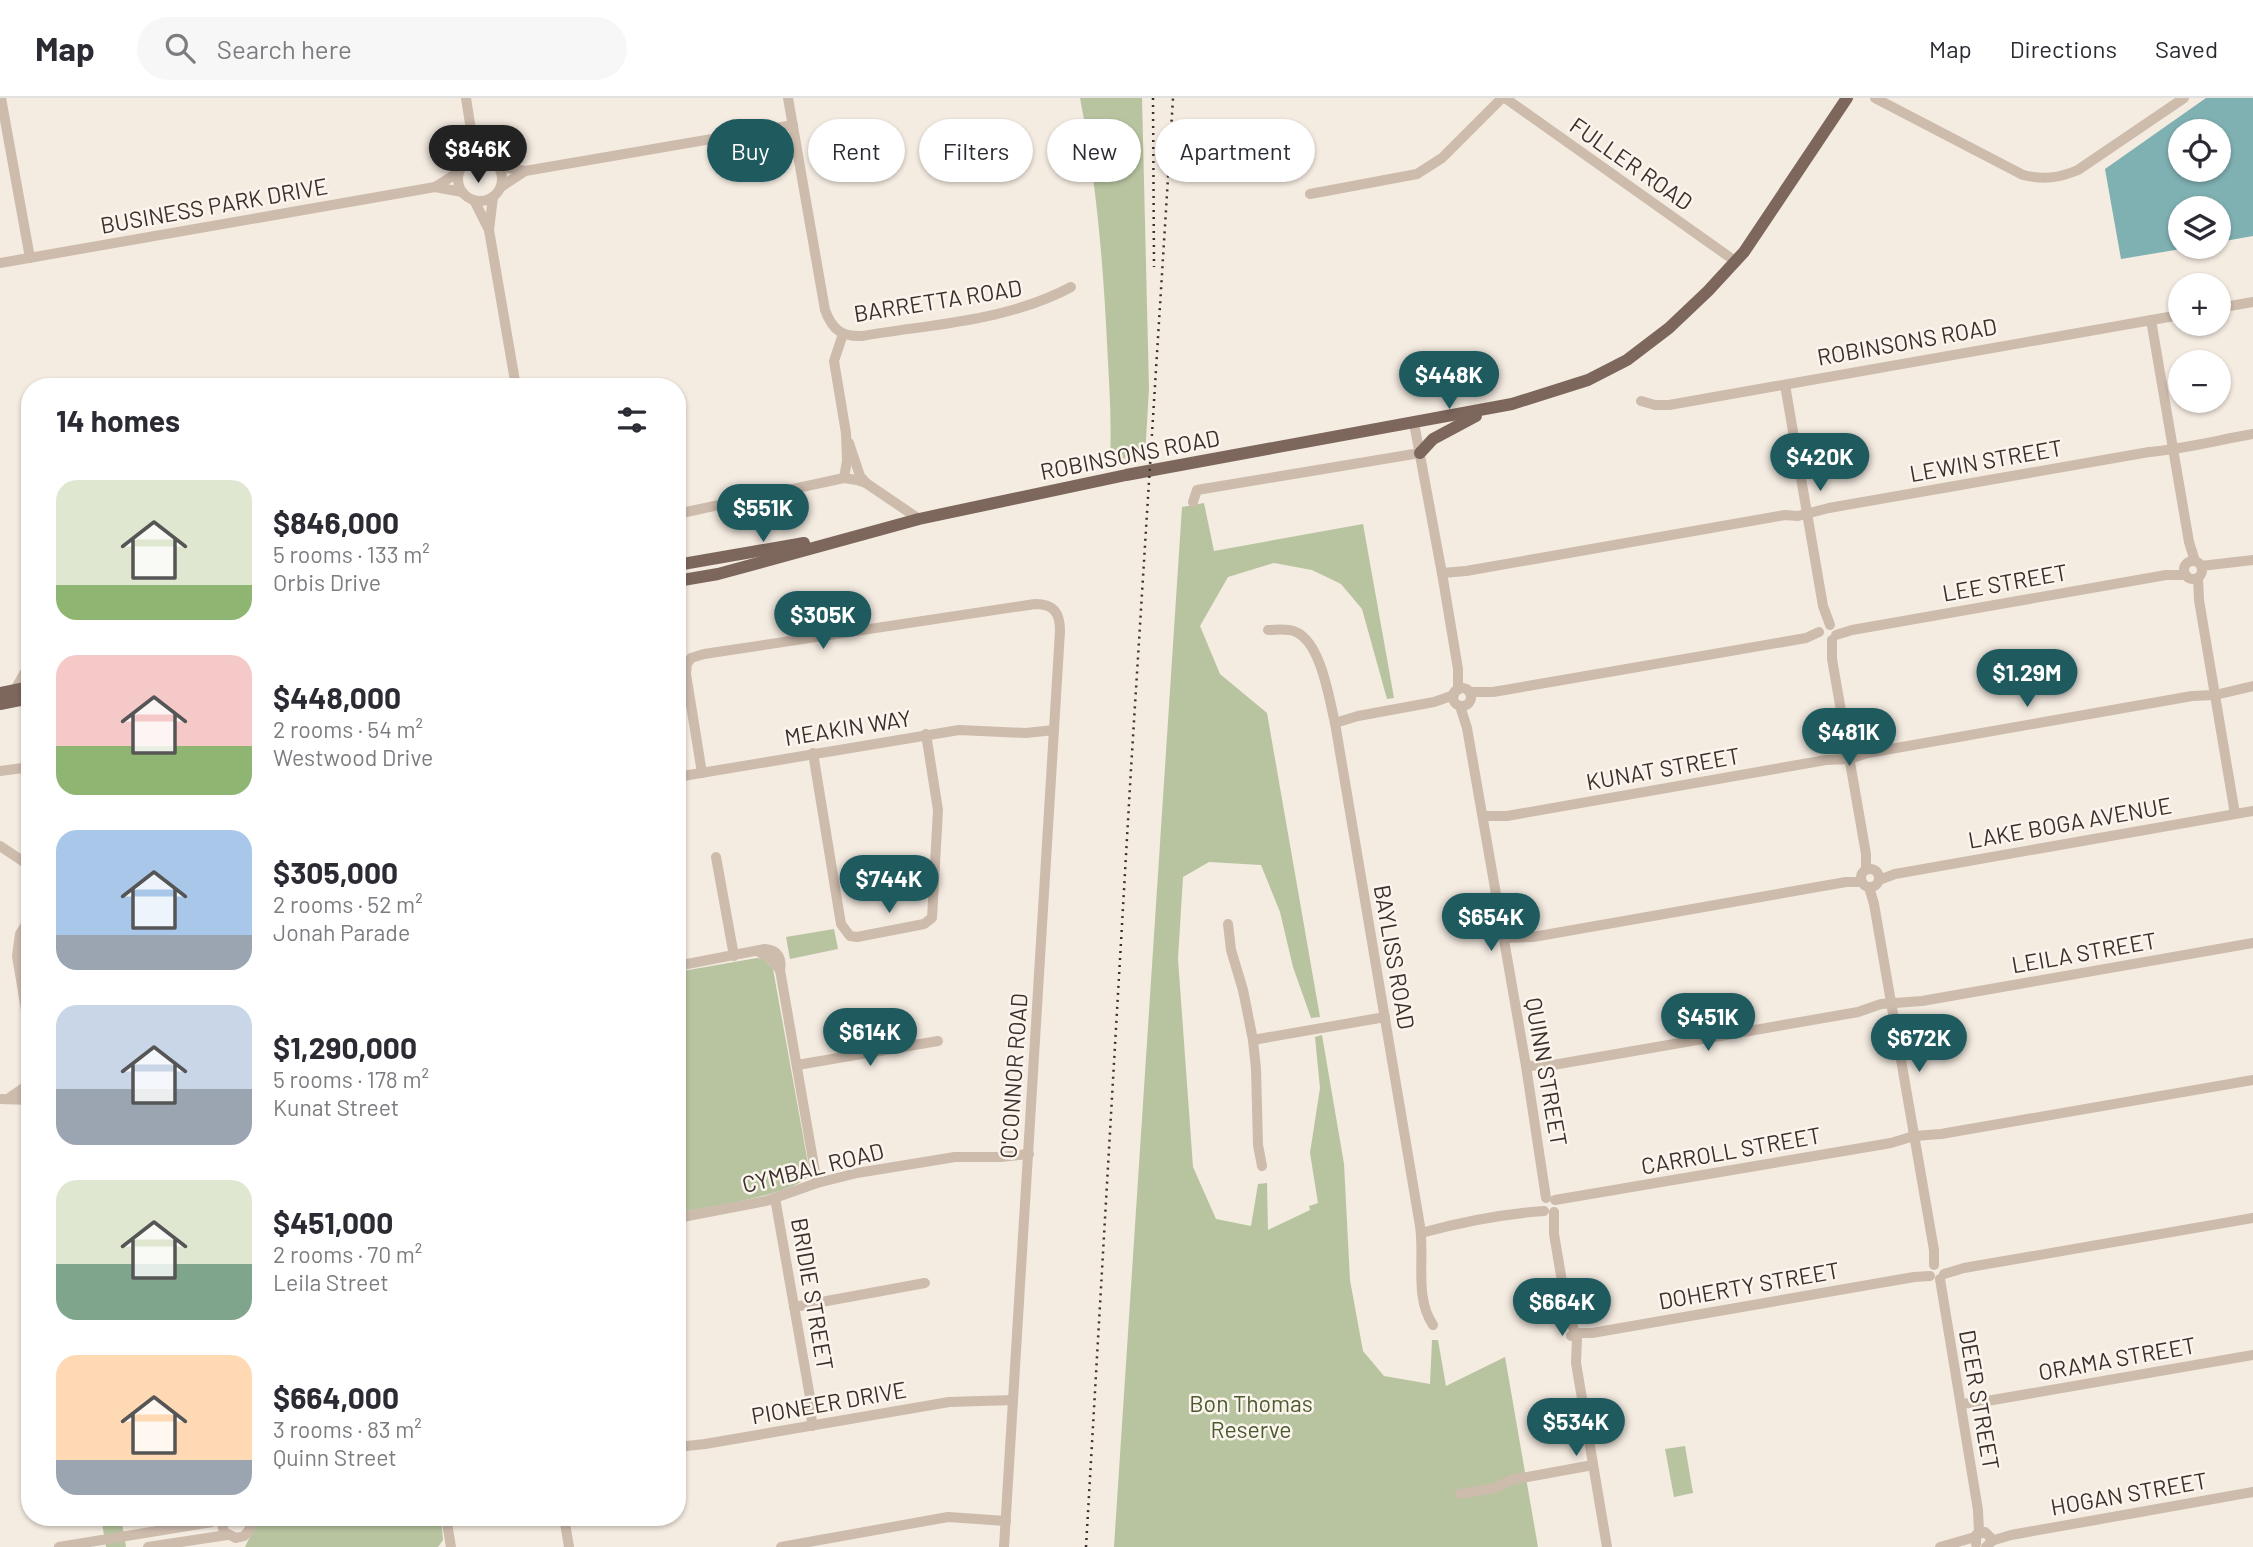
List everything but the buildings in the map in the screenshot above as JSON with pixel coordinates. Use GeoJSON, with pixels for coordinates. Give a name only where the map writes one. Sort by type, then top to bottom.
{"type":"FeatureCollection","features":[{"type":"Feature","properties":{"kind":"main road"},"geometry":{"type":"LineString","coordinates":[[1420,453],[1443,432],[1502,406],[1588,380],[1627,360],[1675,322],[1735,261],[1847,98]]}},
{"type":"Feature","properties":{"kind":"main road","name":"ROBINSONS ROAD"},"geometry":{"type":"LineString","coordinates":[[686,579],[919,519],[1126,475],[1502,406]]}},
{"type":"Feature","properties":{"kind":"main road","name":"ROBINSONS ROAD"},"geometry":{"type":"LineString","coordinates":[[686,563],[856,535]]}},
{"type":"Feature","properties":{"kind":"main road"},"geometry":{"type":"LineString","coordinates":[[0,693],[21,689]]}},
{"type":"Feature","properties":{"kind":"main road"},"geometry":{"type":"LineString","coordinates":[[0,704],[21,700]]}},
{"type":"Feature","properties":{"kind":"street"},"geometry":{"type":"LineString","coordinates":[[1,98],[30,258]]}},
{"type":"Feature","properties":{"kind":"street"},"geometry":{"type":"LineString","coordinates":[[466,98],[471,130],[467,161],[457,179],[462,192],[474,200],[493,197]]}},
{"type":"Feature","properties":{"kind":"street","name":"BARRETTA ROAD"},"geometry":{"type":"LineString","coordinates":[[788,98],[792,119]]}},
{"type":"Feature","properties":{"kind":"street"},"geometry":{"type":"LineString","coordinates":[[1310,194],[1417,174],[1442,158],[1504,98]]}},
{"type":"Feature","properties":{"kind":"street","name":"FULLER ROAD"},"geometry":{"type":"LineString","coordinates":[[1504,98],[1735,261]]}},
{"type":"Feature","properties":{"kind":"street"},"geometry":{"type":"LineString","coordinates":[[1875,98],[2024,175],[2046,178],[2078,170],[2184,98]]}},
{"type":"Feature","properties":{"kind":"street"},"geometry":{"type":"LineString","coordinates":[[471,130],[485,157],[498,166],[525,171],[707,140]]}},
{"type":"Feature","properties":{"kind":"street","name":"BARRETTA ROAD"},"geometry":{"type":"LineString","coordinates":[[794,131],[825,310],[829,322],[843,334],[862,336],[1007,312],[1033,305],[1072,287]]}},
{"type":"Feature","properties":{"kind":"street"},"geometry":{"type":"LineString","coordinates":[[467,161],[485,157]]}},
{"type":"Feature","properties":{"kind":"street"},"geometry":{"type":"LineString","coordinates":[[498,166],[502,180],[493,197],[489,230],[514,378]]}},
{"type":"Feature","properties":{"kind":"street"},"geometry":{"type":"LineString","coordinates":[[500,187],[525,171]]}},
{"type":"Feature","properties":{"kind":"street","name":"BUSINESS PARK DRIVE"},"geometry":{"type":"LineString","coordinates":[[435,187],[459,172]]}},
{"type":"Feature","properties":{"kind":"street","name":"BUSINESS PARK DRIVE"},"geometry":{"type":"LineString","coordinates":[[0,263],[435,187],[462,192]]}},
{"type":"Feature","properties":{"kind":"street"},"geometry":{"type":"LineString","coordinates":[[474,200],[489,230]]}},
{"type":"Feature","properties":{"kind":"street"},"geometry":{"type":"LineString","coordinates":[[2231,306],[2253,302]]}},
{"type":"Feature","properties":{"kind":"street","name":"ROBINSONS ROAD"},"geometry":{"type":"LineString","coordinates":[[1642,401],[1669,405],[2168,317]]}},
{"type":"Feature","properties":{"kind":"street"},"geometry":{"type":"LineString","coordinates":[[2151,320],[2235,814]]}},
{"type":"Feature","properties":{"kind":"street"},"geometry":{"type":"LineString","coordinates":[[843,334],[834,362],[846,433],[847,461],[844,478]]}},
{"type":"Feature","properties":{"kind":"street","name":"DEER STREET"},"geometry":{"type":"LineString","coordinates":[[1785,385],[1984,1541]]}},
{"type":"Feature","properties":{"kind":"street","name":"QUINN STREET"},"geometry":{"type":"LineString","coordinates":[[1414,423],[1550,1205],[1567,1311],[1566,1320],[1575,1336],[1572,1353],[1576,1363],[1607,1547]]}},
{"type":"Feature","properties":{"kind":"street"},"geometry":{"type":"LineString","coordinates":[[846,433],[860,476],[866,483],[919,519]]}},
{"type":"Feature","properties":{"kind":"street","name":"LEWIN STREET"},"geometry":{"type":"LineString","coordinates":[[1442,576],[2253,434]]}},
{"type":"Feature","properties":{"kind":"street","name":"ROBINSONS ROAD"},"geometry":{"type":"LineString","coordinates":[[1193,502],[1197,490],[1420,453]]}},
{"type":"Feature","properties":{"kind":"street"},"geometry":{"type":"LineString","coordinates":[[686,512],[844,478],[866,483]]}},
{"type":"Feature","properties":{"kind":"street","name":"LEE STREET"},"geometry":{"type":"LineString","coordinates":[[1334,720],[2253,560]]}},
{"type":"Feature","properties":{"kind":"street","name":"O'CONNOR ROAD"},"geometry":{"type":"LineString","coordinates":[[702,773],[686,674],[688,661],[695,656],[1044,604],[1055,609],[1059,617],[1004,1547]]}},
{"type":"Feature","properties":{"kind":"street","name":"BAYLISS ROAD"},"geometry":{"type":"LineString","coordinates":[[1268,630],[1297,632],[1310,642],[1317,656],[1334,720],[1421,1230],[1422,1295],[1425,1313],[1433,1325]]}},
{"type":"Feature","properties":{"kind":"street"},"geometry":{"type":"LineString","coordinates":[[15,690],[21,679]]}},
{"type":"Feature","properties":{"kind":"street","name":"KUNAT STREET"},"geometry":{"type":"LineString","coordinates":[[1483,820],[2253,685]]}},
{"type":"Feature","properties":{"kind":"street","name":"MEAKIN WAY"},"geometry":{"type":"LineString","coordinates":[[686,776],[966,729],[1054,735]]}},
{"type":"Feature","properties":{"kind":"street"},"geometry":{"type":"LineString","coordinates":[[813,753],[841,916],[851,930],[865,934],[919,925],[927,916],[933,897],[938,810],[926,734]]}},
{"type":"Feature","properties":{"kind":"street"},"geometry":{"type":"LineString","coordinates":[[0,771],[21,768]]}},
{"type":"Feature","properties":{"kind":"street","name":"LAKE BOGA AVENUE"},"geometry":{"type":"LineString","coordinates":[[1504,942],[2253,811]]}},
{"type":"Feature","properties":{"kind":"street"},"geometry":{"type":"LineString","coordinates":[[0,846],[21,860]]}},
{"type":"Feature","properties":{"kind":"street"},"geometry":{"type":"LineString","coordinates":[[716,858],[734,956]]}},
{"type":"Feature","properties":{"kind":"street"},"geometry":{"type":"LineString","coordinates":[[1228,924],[1231,950],[1243,990],[1253,1040],[1258,1145],[1262,1166]]}},
{"type":"Feature","properties":{"kind":"street"},"geometry":{"type":"LineString","coordinates":[[21,932],[17,956],[21,980]]}},
{"type":"Feature","properties":{"kind":"street","name":"LEILA STREET"},"geometry":{"type":"LineString","coordinates":[[1527,1070],[2253,943]]}},
{"type":"Feature","properties":{"kind":"street"},"geometry":{"type":"LineString","coordinates":[[686,964],[760,952],[771,959],[780,970],[817,1183]]}},
{"type":"Feature","properties":{"kind":"street"},"geometry":{"type":"LineString","coordinates":[[1253,1040],[1385,1017]]}},
{"type":"Feature","properties":{"kind":"street"},"geometry":{"type":"LineString","coordinates":[[797,1065],[939,1041]]}},
{"type":"Feature","properties":{"kind":"street","name":"CARROLL STREET"},"geometry":{"type":"LineString","coordinates":[[1421,1230],[1522,1212],[1578,1198],[2253,1080]]}},
{"type":"Feature","properties":{"kind":"street"},"geometry":{"type":"LineString","coordinates":[[4,1098],[21,1088]]}},
{"type":"Feature","properties":{"kind":"street","name":"CYMBAL ROAD"},"geometry":{"type":"LineString","coordinates":[[686,1216],[775,1198],[857,1173],[955,1157],[1028,1158]]}},
{"type":"Feature","properties":{"kind":"street","name":"BRIDIE STREET"},"geometry":{"type":"LineString","coordinates":[[775,1198],[815,1425]]}},
{"type":"Feature","properties":{"kind":"street","name":"DOHERTY STREET"},"geometry":{"type":"LineString","coordinates":[[1575,1336],[2253,1218]]}},
{"type":"Feature","properties":{"kind":"street"},"geometry":{"type":"LineString","coordinates":[[794,1307],[925,1283]]}},
{"type":"Feature","properties":{"kind":"street","name":"ORAMA STREET"},"geometry":{"type":"LineString","coordinates":[[1961,1406],[2253,1355]]}},
{"type":"Feature","properties":{"kind":"street","name":"PIONEER DRIVE"},"geometry":{"type":"LineString","coordinates":[[686,1446],[949,1402],[1013,1404]]}},
{"type":"Feature","properties":{"kind":"street"},"geometry":{"type":"LineString","coordinates":[[1460,1494],[1495,1489],[1511,1480],[1593,1465]]}},
{"type":"Feature","properties":{"kind":"street","name":"HOGAN STREET"},"geometry":{"type":"LineString","coordinates":[[1940,1547],[2253,1492]]}},
{"type":"Feature","properties":{"kind":"street"},"geometry":{"type":"LineString","coordinates":[[781,1547],[948,1517],[1006,1521]]}},
{"type":"Feature","properties":{"kind":"street"},"geometry":{"type":"LineString","coordinates":[[59,1547],[188,1526]]}},
{"type":"Feature","properties":{"kind":"street"},"geometry":{"type":"LineString","coordinates":[[222,1526],[234,1547]]}},
{"type":"Feature","properties":{"kind":"street"},"geometry":{"type":"LineString","coordinates":[[448,1526],[451,1547]]}},
{"type":"Feature","properties":{"kind":"street"},"geometry":{"type":"LineString","coordinates":[[566,1526],[569,1547]]}},
{"type":"Feature","properties":{"kind":"street"},"geometry":{"type":"LineString","coordinates":[[148,1547],[228,1535],[243,1541]]}},
{"type":"Feature","properties":{"kind":"green space"},"geometry":{"type":"Polygon","coordinates":[[[1080,98],[1142,98],[1149,389],[1145,456],[1110,460],[1105,312],[1094,182],[1141,182],[1141,119],[1083,119],[1080,98]]]}},
{"type":"Feature","properties":{"kind":"green space","name":"Bon Thomas Reserve"},"geometry":{"type":"Polygon","coordinates":[[[1204,503],[1214,551],[1363,524],[1394,698],[1387,699],[1362,609],[1341,584],[1312,570],[1274,563],[1228,577],[1200,626],[1220,674],[1267,713],[1320,1017],[1311,1018],[1293,967],[1280,912],[1261,865],[1209,862],[1183,877],[1178,959],[1193,1167],[1216,1219],[1251,1226],[1258,1184],[1267,1183],[1268,1230],[1310,1210],[1309,1206],[1318,1203],[1310,1153],[1320,1088],[1315,1037],[1322,1035],[1344,1164],[1350,1280],[1363,1351],[1384,1376],[1430,1384],[1432,1340],[1438,1340],[1446,1386],[1505,1357],[1538,1547],[1114,1547],[1182,507],[1204,503]]]}},
{"type":"Feature","properties":{"kind":"green space"},"geometry":{"type":"Polygon","coordinates":[[[834,929],[838,949],[790,959],[786,937],[834,929]]]}},
{"type":"Feature","properties":{"kind":"green space"},"geometry":{"type":"Polygon","coordinates":[[[757,958],[764,959],[773,969],[809,1169],[808,1176],[785,1189],[686,1211],[686,970],[757,958]]]}},
{"type":"Feature","properties":{"kind":"green space"},"geometry":{"type":"Polygon","coordinates":[[[1685,1446],[1693,1493],[1674,1497],[1665,1449],[1685,1446]]]}},
{"type":"Feature","properties":{"kind":"green space"},"geometry":{"type":"Polygon","coordinates":[[[102,1526],[122,1526],[126,1547],[106,1547],[102,1526]]]}},
{"type":"Feature","properties":{"kind":"green space"},"geometry":{"type":"Polygon","coordinates":[[[442,1526],[443,1540],[438,1547],[245,1547],[254,1528],[442,1526]]]}},
{"type":"Feature","properties":{"kind":"water"},"geometry":{"type":"Polygon","coordinates":[[[2206,98],[2253,98],[2253,236],[2231,240],[2231,196],[2168,196],[2168,251],[2121,259],[2105,169],[2168,125],[2168,182],[2231,182],[2231,119],[2176,119],[2206,98]]]}},
{"type":"Feature","properties":{"kind":"railway"},"geometry":{"type":"LineString","coordinates":[[1153,98],[1154,267]]}},
{"type":"Feature","properties":{"kind":"railway"},"geometry":{"type":"LineString","coordinates":[[1086,1547],[1173,98]]}}]}
